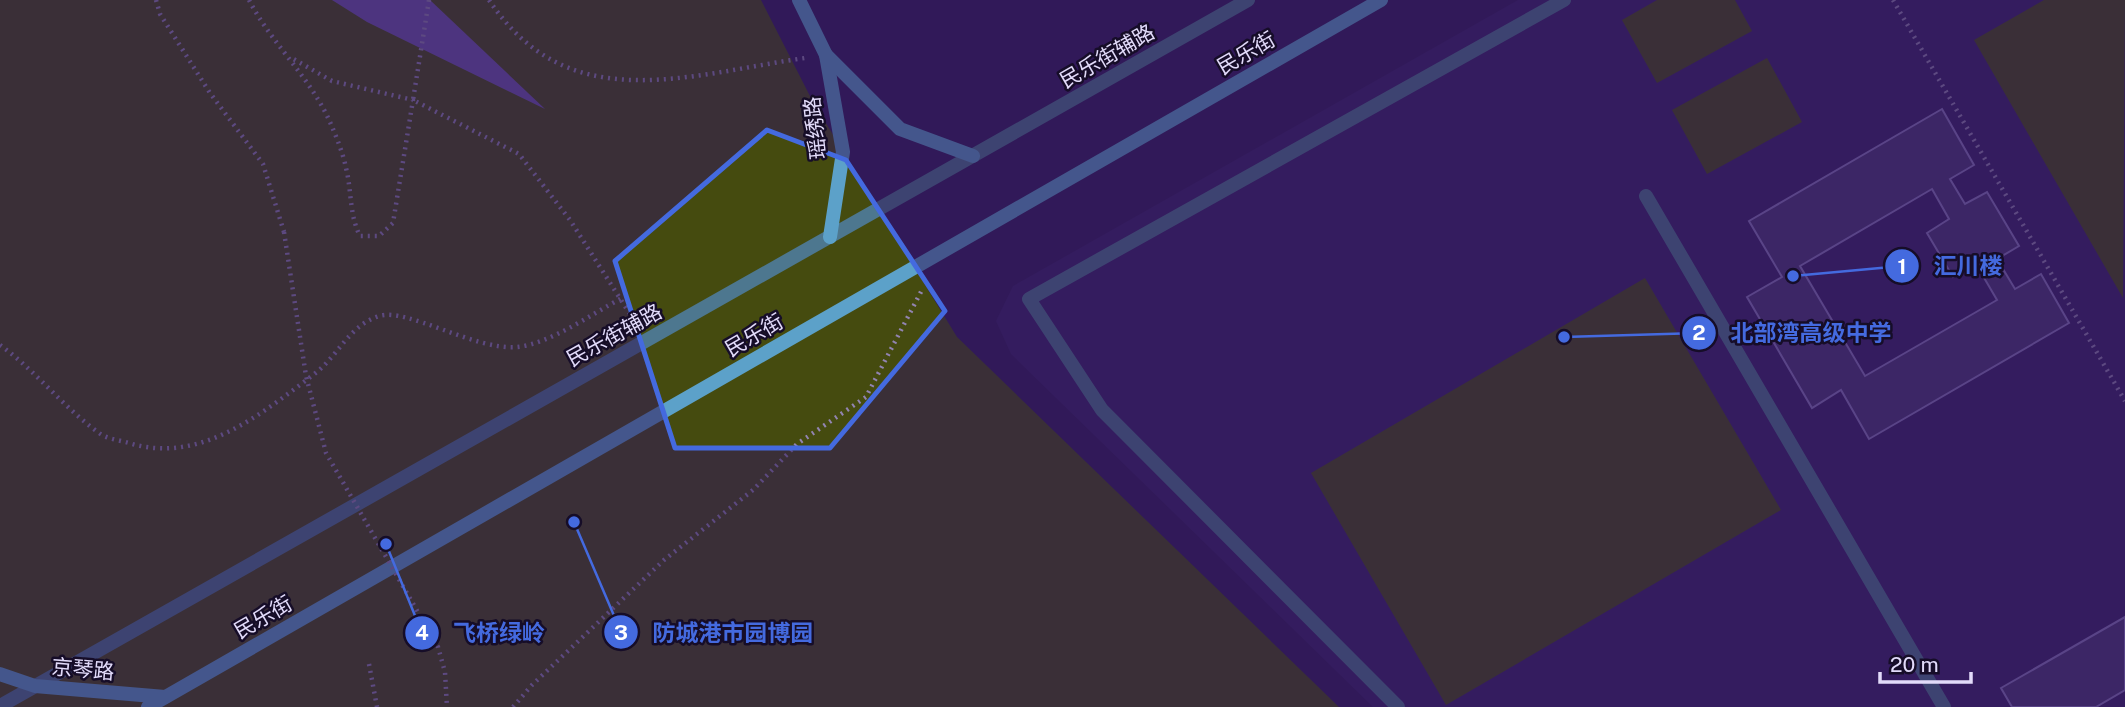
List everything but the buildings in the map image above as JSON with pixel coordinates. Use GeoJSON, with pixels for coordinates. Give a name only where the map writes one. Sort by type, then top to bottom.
{"type":"FeatureCollection","features":[{"type":"Feature","properties":{"kind":"street","name":"瑶绣路"},"geometry":{"type":"LineString","coordinates":[[799,0],[826,55],[843,152],[830,237]]}},
{"type":"Feature","properties":{"kind":"street","name":"民乐街辅路"},"geometry":{"type":"LineString","coordinates":[[0,706],[1248,0]]}},
{"type":"Feature","properties":{"kind":"street","name":"民乐街"},"geometry":{"type":"LineString","coordinates":[[148,707],[1381,0]]}},
{"type":"Feature","properties":{"kind":"street"},"geometry":{"type":"LineString","coordinates":[[1398,707],[1102,410],[1029,299],[1564,0]]}},
{"type":"Feature","properties":{"kind":"street","name":"瑶绣路"},"geometry":{"type":"LineString","coordinates":[[826,55],[900,129],[973,156]]}},
{"type":"Feature","properties":{"kind":"street"},"geometry":{"type":"LineString","coordinates":[[1646,197],[1944,707]]}},
{"type":"Feature","properties":{"kind":"street","name":"京琴路"},"geometry":{"type":"LineString","coordinates":[[0,674],[36,686],[165,697]]}},
{"type":"Feature","properties":{"kind":"path"},"geometry":{"type":"LineString","coordinates":[[156,0],[160,14],[210,93],[263,164],[284,232],[306,376],[326,453],[438,647],[445,672],[447,707]]}},
{"type":"Feature","properties":{"kind":"path"},"geometry":{"type":"LineString","coordinates":[[249,0],[258,18],[289,57],[329,120],[346,167],[352,220],[360,236],[379,236],[393,223],[429,0]]}},
{"type":"Feature","properties":{"kind":"path"},"geometry":{"type":"LineString","coordinates":[[489,0],[524,44],[566,69],[607,81],[661,79],[826,55]]}},
{"type":"Feature","properties":{"kind":"path"},"geometry":{"type":"LineString","coordinates":[[1893,0],[2125,401]]}},
{"type":"Feature","properties":{"kind":"path"},"geometry":{"type":"LineString","coordinates":[[289,57],[332,81],[413,100],[519,154],[570,220],[622,298],[645,341]]}},
{"type":"Feature","properties":{"kind":"path"},"geometry":{"type":"LineString","coordinates":[[513,707],[532,685],[664,560],[752,490],[797,444],[866,397],[942,252]]}},
{"type":"Feature","properties":{"kind":"path"},"geometry":{"type":"LineString","coordinates":[[0,345],[101,435],[146,449],[200,445],[253,421],[323,368],[353,330],[381,315],[415,320],[474,343],[518,347],[556,334],[622,298]]}},
{"type":"Feature","properties":{"kind":"path"},"geometry":{"type":"LineString","coordinates":[[369,664],[377,707]]}},
{"type":"Feature","properties":{"kind":"highlighted area"},"geometry":{"type":"Polygon","coordinates":[[[767,130],[846,160],[945,311],[830,448],[675,448],[615,261],[767,130]]]}},
{"type":"Feature","properties":{"kind":"shaded area"},"geometry":{"type":"Polygon","coordinates":[[[332,0],[430,0],[545,109],[367,22],[332,0]]]}},
{"type":"Feature","properties":{"kind":"shaded area"},"geometry":{"type":"Polygon","coordinates":[[[1518,0],[2125,0],[2125,707],[1373,707],[1011,354],[996,321],[1013,286],[1518,0]]]}},
{"type":"Feature","properties":{"kind":"green space"},"geometry":{"type":"Polygon","coordinates":[[[0,0],[761,0],[813,102],[957,337],[1339,707],[0,707],[0,0]]]}},
{"type":"Feature","properties":{"kind":"green space"},"geometry":{"type":"Polygon","coordinates":[[[1657,0],[1735,0],[1752,31],[1657,83],[1622,20],[1657,0]]]}},
{"type":"Feature","properties":{"kind":"green space"},"geometry":{"type":"Polygon","coordinates":[[[2044,0],[2125,0],[2123,298],[1974,40],[2044,0]]]}},
{"type":"Feature","properties":{"kind":"green space"},"geometry":{"type":"Polygon","coordinates":[[[1767,58],[1802,122],[1707,174],[1672,110],[1767,58]]]}},
{"type":"Feature","properties":{"kind":"green space"},"geometry":{"type":"Polygon","coordinates":[[[1645,278],[1781,510],[1446,705],[1311,473],[1645,278]]]}},
{"type":"Feature","properties":{"kind":"place","name":"汇川楼"},"geometry":{"type":"Point","coordinates":[1793,276]}},
{"type":"Feature","properties":{"kind":"place","name":"北部湾高级中学"},"geometry":{"type":"Point","coordinates":[1564,337]}},
{"type":"Feature","properties":{"kind":"place","name":"防城港市园博园"},"geometry":{"type":"Point","coordinates":[574,522]}},
{"type":"Feature","properties":{"kind":"place","name":"飞桥绿岭"},"geometry":{"type":"Point","coordinates":[386,544]}}]}
